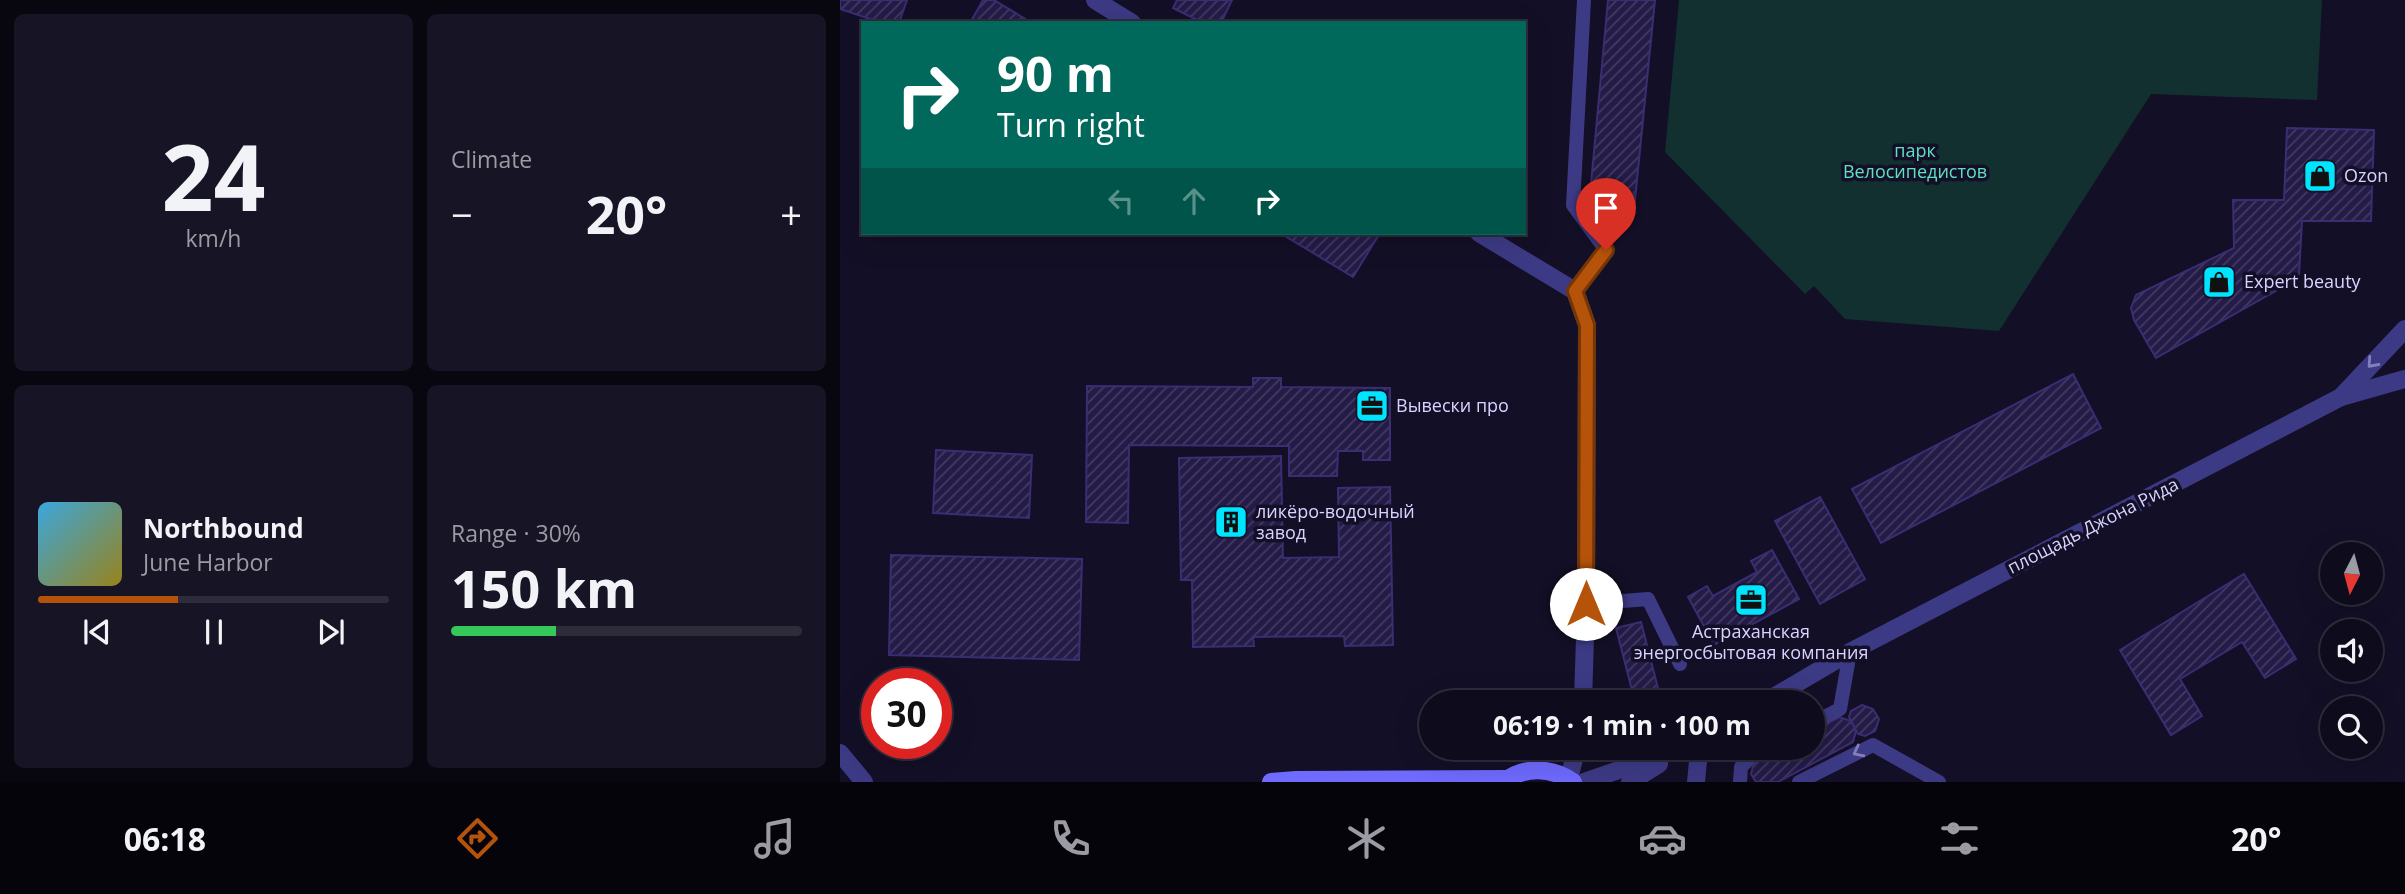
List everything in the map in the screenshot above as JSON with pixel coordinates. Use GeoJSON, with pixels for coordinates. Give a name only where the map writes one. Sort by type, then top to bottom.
{"type":"FeatureCollection","features":[{"type":"Feature","properties":{"kind":"street"},"geometry":{"type":"LineString","coordinates":[[1095,0],[1129,21]]}},
{"type":"Feature","properties":{"kind":"street"},"geometry":{"type":"LineString","coordinates":[[1482,235],[1575,291],[1587,325],[1583,690]]}},
{"type":"Feature","properties":{"kind":"street","name":"площадь Джона Рида"},"geometry":{"type":"LineString","coordinates":[[1785,690],[1850,652],[2341,397],[2402,333]]}},
{"type":"Feature","properties":{"kind":"street"},"geometry":{"type":"LineString","coordinates":[[2341,397],[2405,379]]}},
{"type":"Feature","properties":{"kind":"street"},"geometry":{"type":"LineString","coordinates":[[840,753],[864,782]]}},
{"type":"Feature","properties":{"kind":"street"},"geometry":{"type":"LineString","coordinates":[[1575,781],[1576,760]]}},
{"type":"Feature","properties":{"kind":"street"},"geometry":{"type":"LineString","coordinates":[[1271,782],[1505,781],[1521,772],[1538,770],[1554,772],[1575,781],[1643,760]]}},
{"type":"Feature","properties":{"kind":"street"},"geometry":{"type":"LineString","coordinates":[[1630,782],[1665,760]]}},
{"type":"Feature","properties":{"kind":"street"},"geometry":{"type":"LineString","coordinates":[[1696,782],[1698,760]]}},
{"type":"Feature","properties":{"kind":"lane"},"geometry":{"type":"LineString","coordinates":[[1575,291],[1606,250],[1573,205],[1584,0]]}},
{"type":"Feature","properties":{"kind":"lane"},"geometry":{"type":"LineString","coordinates":[[1586,604],[1648,599],[1680,664]]}},
{"type":"Feature","properties":{"kind":"lane"},"geometry":{"type":"LineString","coordinates":[[1825,717],[1840,709],[1850,652]]}},
{"type":"Feature","properties":{"kind":"lane"},"geometry":{"type":"LineString","coordinates":[[1799,782],[1873,745],[1939,782]]}},
{"type":"Feature","properties":{"kind":"lane"},"geometry":{"type":"LineString","coordinates":[[1740,782],[1741,767],[1748,760]]}},
{"type":"Feature","properties":{"kind":"green space","name":"парк Велосипедистов"},"geometry":{"type":"Polygon","coordinates":[[[1679,0],[2322,0],[2317,100],[2151,94],[1999,331],[1845,319],[1814,286],[1805,294],[1665,152],[1679,0]]]}},
{"type":"Feature","properties":{"kind":"building"},"geometry":{"type":"Polygon","coordinates":[[[840,0],[907,0],[900,21],[876,21],[840,9],[840,0]]]}},
{"type":"Feature","properties":{"kind":"building"},"geometry":{"type":"Polygon","coordinates":[[[983,0],[994,0],[1029,21],[971,21],[983,0]]]}},
{"type":"Feature","properties":{"kind":"building"},"geometry":{"type":"Polygon","coordinates":[[[1177,0],[1232,0],[1222,21],[1199,21],[1173,8],[1177,0]]]}},
{"type":"Feature","properties":{"kind":"building"},"geometry":{"type":"Polygon","coordinates":[[[1608,0],[1655,0],[1634,210],[1589,206],[1608,0]]]}},
{"type":"Feature","properties":{"kind":"building"},"geometry":{"type":"Polygon","coordinates":[[[2287,128],[2374,130],[2371,221],[2302,221],[2299,275],[2290,283],[2156,358],[2134,320],[2131,308],[2136,295],[2234,248],[2233,200],[2284,200],[2287,128]]]}},
{"type":"Feature","properties":{"kind":"building"},"geometry":{"type":"Polygon","coordinates":[[[1283,235],[1379,235],[1353,277],[1283,235]]]}},
{"type":"Feature","properties":{"kind":"building"},"geometry":{"type":"Polygon","coordinates":[[[2073,374],[2101,428],[1881,543],[1852,489],[2073,374]]]}},
{"type":"Feature","properties":{"kind":"building"},"geometry":{"type":"Polygon","coordinates":[[[1253,378],[1281,378],[1281,387],[1390,388],[1390,460],[1363,460],[1363,451],[1338,451],[1337,476],[1289,476],[1289,446],[1129,445],[1128,523],[1086,522],[1087,386],[1253,387],[1253,378]]]}},
{"type":"Feature","properties":{"kind":"building"},"geometry":{"type":"Polygon","coordinates":[[[936,450],[1032,455],[1029,518],[933,513],[936,450]]]}},
{"type":"Feature","properties":{"kind":"building","name":"ликёро-водочный завод"},"geometry":{"type":"Polygon","coordinates":[[[1281,456],[1283,558],[1339,557],[1338,488],[1390,487],[1393,645],[1345,646],[1344,636],[1253,637],[1254,646],[1193,647],[1192,580],[1181,580],[1179,458],[1281,456]]]}},
{"type":"Feature","properties":{"kind":"building"},"geometry":{"type":"Polygon","coordinates":[[[1820,497],[1865,579],[1820,604],[1775,521],[1820,497]]]}},
{"type":"Feature","properties":{"kind":"building"},"geometry":{"type":"Polygon","coordinates":[[[1772,550],[1799,599],[1714,645],[1688,597],[1707,586],[1713,596],[1757,572],[1751,561],[1772,550]]]}},
{"type":"Feature","properties":{"kind":"building"},"geometry":{"type":"Polygon","coordinates":[[[891,555],[1082,559],[1079,660],[889,655],[891,555]]]}},
{"type":"Feature","properties":{"kind":"building"},"geometry":{"type":"Polygon","coordinates":[[[2244,574],[2296,659],[2265,678],[2242,642],[2180,679],[2202,716],[2171,735],[2120,650],[2244,574]]]}},
{"type":"Feature","properties":{"kind":"building"},"geometry":{"type":"Polygon","coordinates":[[[1641,622],[1658,690],[1632,690],[1616,628],[1641,622]]]}},
{"type":"Feature","properties":{"kind":"building"},"geometry":{"type":"Polygon","coordinates":[[[1862,705],[1873,709],[1879,719],[1875,731],[1865,736],[1858,734],[1849,717],[1851,711],[1862,705]]]}},
{"type":"Feature","properties":{"kind":"building"},"geometry":{"type":"Polygon","coordinates":[[[1839,717],[1851,721],[1856,731],[1853,742],[1825,757],[1825,725],[1839,717]]]}},
{"type":"Feature","properties":{"kind":"building"},"geometry":{"type":"Polygon","coordinates":[[[1819,760],[1778,782],[1756,782],[1751,774],[1754,762],[1819,760]]]}},
{"type":"Feature","properties":{"kind":"place","name":"Ozon"},"geometry":{"type":"Point","coordinates":[2320,176]}},
{"type":"Feature","properties":{"kind":"place","name":"Expert beauty"},"geometry":{"type":"Point","coordinates":[2219,282]}},
{"type":"Feature","properties":{"kind":"place","name":"Вывески про"},"geometry":{"type":"Point","coordinates":[1372,406]}},
{"type":"Feature","properties":{"kind":"place","name":"ликёро-водочный завод"},"geometry":{"type":"Point","coordinates":[1231,522]}},
{"type":"Feature","properties":{"kind":"place","name":"Астраханская энергосбытовая компания"},"geometry":{"type":"Point","coordinates":[1751,600]}},
{"type":"Feature","properties":{"kind":"route"},"geometry":{"type":"LineString","coordinates":[[1586,604],[1587,325],[1575,291],[1606,250]]}}]}
